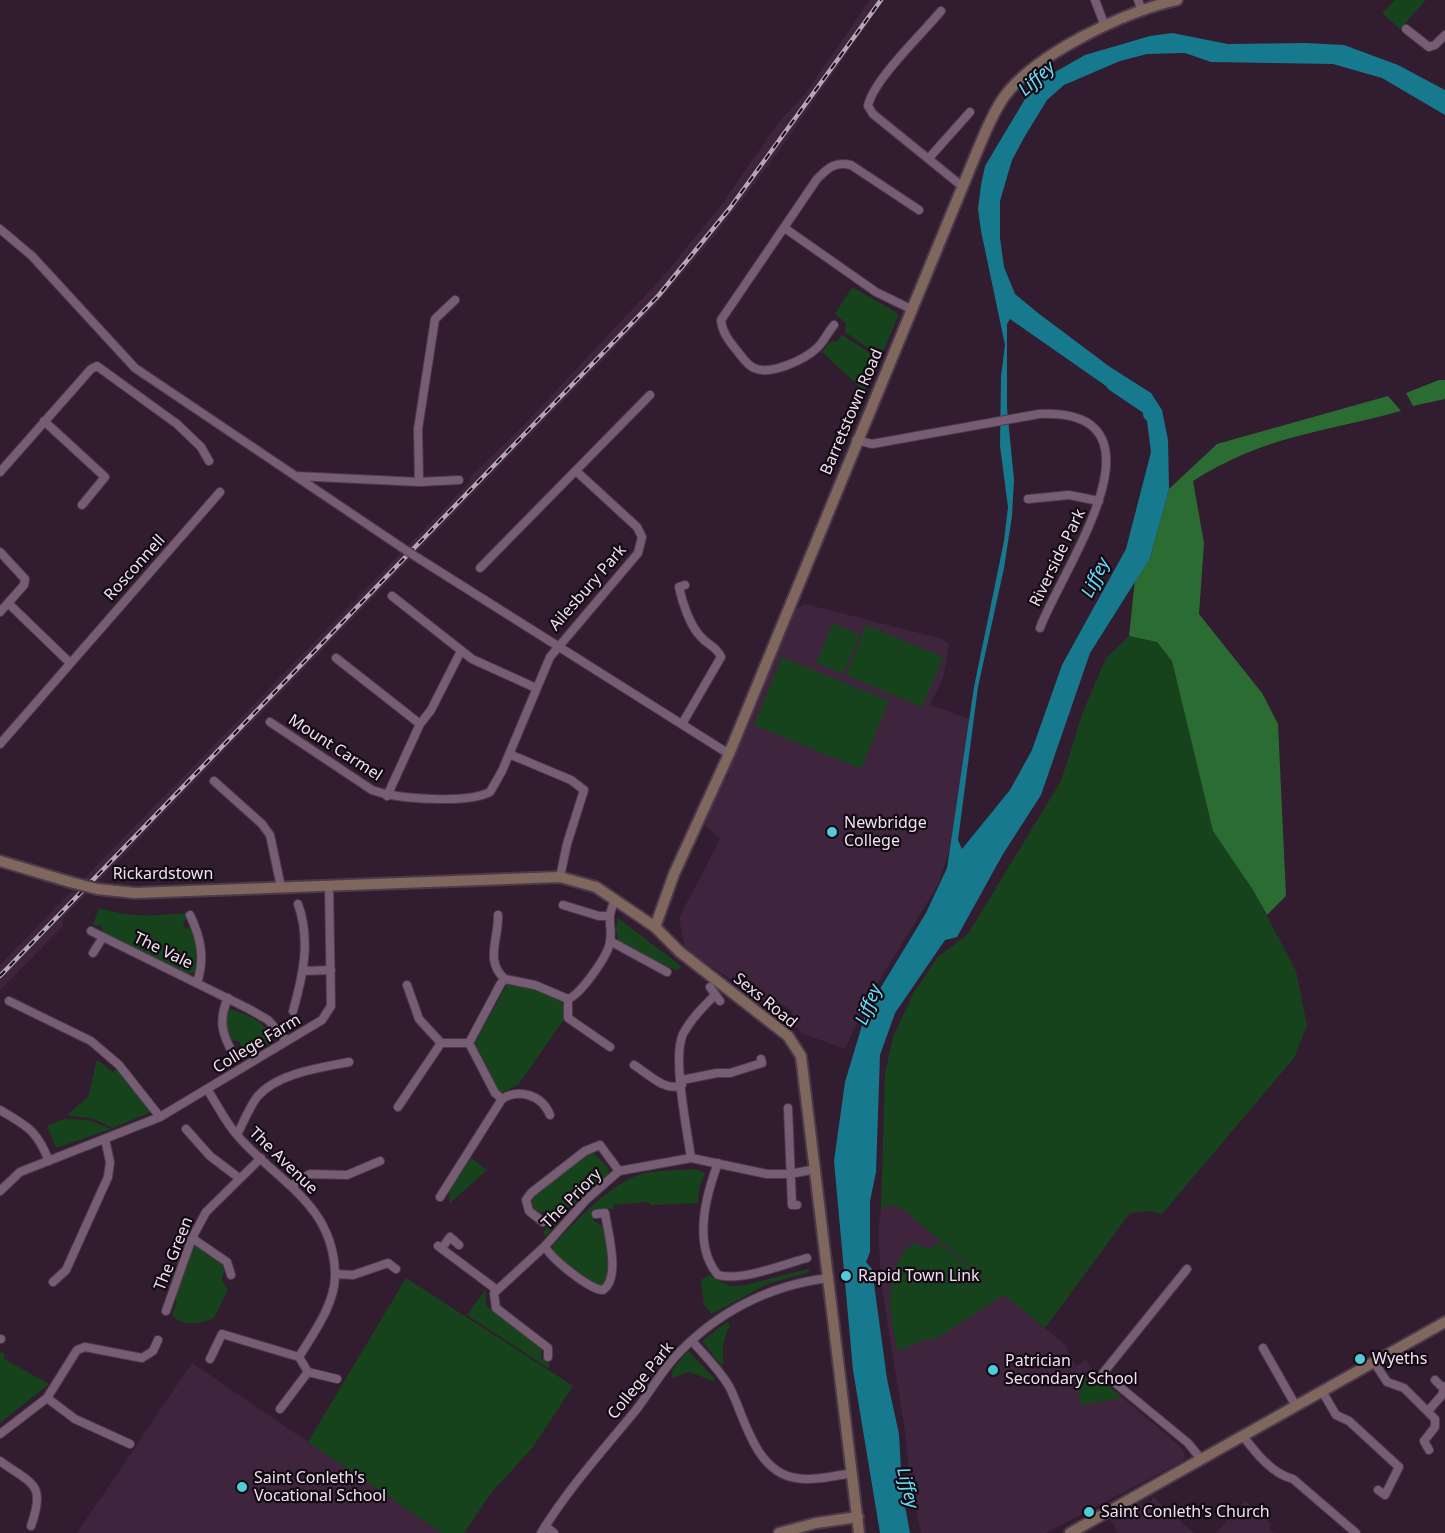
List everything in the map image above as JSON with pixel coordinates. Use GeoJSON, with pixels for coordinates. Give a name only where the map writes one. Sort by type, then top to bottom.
{"type":"FeatureCollection","features":[{"type":"Feature","properties":{"kind":"street"},"geometry":{"type":"LineString","coordinates":[[1095,0],[1106,26]]}},
{"type":"Feature","properties":{"kind":"street","name":"Barretstown Road"},"geometry":{"type":"LineString","coordinates":[[655,927],[674,874],[729,754],[856,440],[991,121],[1015,83],[1052,54],[1106,26],[1140,5],[1177,0]]}},
{"type":"Feature","properties":{"kind":"street"},"geometry":{"type":"LineString","coordinates":[[941,11],[880,83],[870,97],[868,106],[873,114],[963,187]]}},
{"type":"Feature","properties":{"kind":"street"},"geometry":{"type":"LineString","coordinates":[[1406,29],[1429,47],[1444,39]]}},
{"type":"Feature","properties":{"kind":"street"},"geometry":{"type":"LineString","coordinates":[[929,158],[970,112]]}},
{"type":"Feature","properties":{"kind":"street"},"geometry":{"type":"LineString","coordinates":[[834,325],[818,347],[806,357],[793,364],[762,370],[754,369],[745,361],[724,334],[721,320],[726,309],[786,229],[817,179],[827,169],[842,162],[851,165],[919,210]]}},
{"type":"Feature","properties":{"kind":"street"},"geometry":{"type":"LineString","coordinates":[[0,229],[32,256],[135,368],[401,547],[729,754]]}},
{"type":"Feature","properties":{"kind":"street"},"geometry":{"type":"LineString","coordinates":[[786,229],[876,292],[911,309]]}},
{"type":"Feature","properties":{"kind":"street"},"geometry":{"type":"LineString","coordinates":[[419,482],[418,429],[435,319],[455,300]]}},
{"type":"Feature","properties":{"kind":"street"},"geometry":{"type":"LineString","coordinates":[[0,472],[92,369],[98,366],[177,424],[201,447],[209,461]]}},
{"type":"Feature","properties":{"kind":"street"},"geometry":{"type":"LineString","coordinates":[[480,568],[650,395]]}},
{"type":"Feature","properties":{"kind":"street","name":"Riverside Park"},"geometry":{"type":"LineString","coordinates":[[856,440],[872,444],[1039,414],[1062,413],[1084,420],[1098,432],[1106,447],[1107,464],[1099,501],[1092,524],[1040,628]]}},
{"type":"Feature","properties":{"kind":"street"},"geometry":{"type":"LineString","coordinates":[[44,421],[105,477],[82,505]]}},
{"type":"Feature","properties":{"kind":"street","name":"Ailesbury Park"},"geometry":{"type":"LineString","coordinates":[[558,644],[638,553],[642,537],[637,527],[576,471]]}},
{"type":"Feature","properties":{"kind":"street"},"geometry":{"type":"LineString","coordinates":[[295,476],[419,482],[459,480]]}},
{"type":"Feature","properties":{"kind":"street","name":"Rosconnell"},"geometry":{"type":"LineString","coordinates":[[0,744],[69,662],[220,492]]}},
{"type":"Feature","properties":{"kind":"street","name":"Riverside Park"},"geometry":{"type":"LineString","coordinates":[[1028,499],[1069,495],[1099,501]]}},
{"type":"Feature","properties":{"kind":"street"},"geometry":{"type":"LineString","coordinates":[[0,552],[25,579],[24,585],[0,612]]}},
{"type":"Feature","properties":{"kind":"street"},"geometry":{"type":"LineString","coordinates":[[682,724],[714,674],[721,657],[716,647],[701,637],[691,620],[679,587],[685,585]]}},
{"type":"Feature","properties":{"kind":"street"},"geometry":{"type":"LineString","coordinates":[[392,596],[461,651],[492,670],[536,688]]}},
{"type":"Feature","properties":{"kind":"street"},"geometry":{"type":"LineString","coordinates":[[8,603],[69,662]]}},
{"type":"Feature","properties":{"kind":"street","name":"Mount Carmel"},"geometry":{"type":"LineString","coordinates":[[270,722],[372,790],[387,796],[431,798],[485,794],[495,784],[536,688],[558,644]]}},
{"type":"Feature","properties":{"kind":"street","name":"Mount Carmel"},"geometry":{"type":"LineString","coordinates":[[387,796],[420,724],[431,710],[461,651]]}},
{"type":"Feature","properties":{"kind":"street"},"geometry":{"type":"LineString","coordinates":[[336,658],[420,724]]}},
{"type":"Feature","properties":{"kind":"street"},"geometry":{"type":"LineString","coordinates":[[509,754],[571,780],[584,790],[560,877]]}},
{"type":"Feature","properties":{"kind":"street"},"geometry":{"type":"LineString","coordinates":[[214,781],[262,824],[270,835],[281,887]]}},
{"type":"Feature","properties":{"kind":"street","name":"Rickardstown"},"geometry":{"type":"LineString","coordinates":[[0,861],[97,889],[135,893],[329,885]]}},
{"type":"Feature","properties":{"kind":"street","name":"Sexs Road"},"geometry":{"type":"LineString","coordinates":[[329,885],[560,877],[596,887],[655,927],[680,952],[788,1036],[801,1056],[859,1533]]}},
{"type":"Feature","properties":{"kind":"street","name":"College Farm"},"geometry":{"type":"LineString","coordinates":[[0,1191],[20,1172],[160,1117],[322,1020],[331,1006],[329,885]]}},
{"type":"Feature","properties":{"kind":"street"},"geometry":{"type":"LineString","coordinates":[[568,999],[580,992],[607,951],[610,941],[608,916],[615,900]]}},
{"type":"Feature","properties":{"kind":"street","name":"College Farm"},"geometry":{"type":"LineString","coordinates":[[293,1011],[303,971],[303,919],[298,904]]}},
{"type":"Feature","properties":{"kind":"street"},"geometry":{"type":"LineString","coordinates":[[563,905],[599,916],[608,916]]}},
{"type":"Feature","properties":{"kind":"street"},"geometry":{"type":"LineString","coordinates":[[190,915],[202,943],[202,961],[197,983]]}},
{"type":"Feature","properties":{"kind":"street"},"geometry":{"type":"LineString","coordinates":[[498,915],[493,953],[495,967],[505,979],[535,985],[568,999]]}},
{"type":"Feature","properties":{"kind":"street","name":"The Vale"},"geometry":{"type":"LineString","coordinates":[[91,931],[268,1020],[287,1041]]}},
{"type":"Feature","properties":{"kind":"street"},"geometry":{"type":"LineString","coordinates":[[93,953],[103,937]]}},
{"type":"Feature","properties":{"kind":"street"},"geometry":{"type":"LineString","coordinates":[[610,941],[667,972]]}},
{"type":"Feature","properties":{"kind":"street"},"geometry":{"type":"LineString","coordinates":[[303,971],[331,970]]}},
{"type":"Feature","properties":{"kind":"street"},"geometry":{"type":"LineString","coordinates":[[469,1043],[501,982],[505,979]]}},
{"type":"Feature","properties":{"kind":"street"},"geometry":{"type":"LineString","coordinates":[[407,985],[419,1019],[441,1043],[469,1043]]}},
{"type":"Feature","properties":{"kind":"street"},"geometry":{"type":"LineString","coordinates":[[691,1158],[678,1060],[682,1036],[696,1015],[715,994]]}},
{"type":"Feature","properties":{"kind":"street"},"geometry":{"type":"LineString","coordinates":[[228,998],[220,1024],[225,1040],[234,1055]]}},
{"type":"Feature","properties":{"kind":"street"},"geometry":{"type":"LineString","coordinates":[[568,999],[568,1018],[610,1047]]}},
{"type":"Feature","properties":{"kind":"street"},"geometry":{"type":"LineString","coordinates":[[9,1001],[91,1041],[119,1065],[160,1117]]}},
{"type":"Feature","properties":{"kind":"street"},"geometry":{"type":"LineString","coordinates":[[398,1107],[441,1043]]}},
{"type":"Feature","properties":{"kind":"street"},"geometry":{"type":"LineString","coordinates":[[469,1043],[495,1093],[502,1100]]}},
{"type":"Feature","properties":{"kind":"street"},"geometry":{"type":"LineString","coordinates":[[634,1065],[656,1075],[672,1088],[700,1075],[747,1070],[762,1063],[761,1059]]}},
{"type":"Feature","properties":{"kind":"street"},"geometry":{"type":"LineString","coordinates":[[237,1135],[257,1098],[269,1087],[315,1070],[349,1062]]}},
{"type":"Feature","properties":{"kind":"street","name":"The Avenue"},"geometry":{"type":"LineString","coordinates":[[207,1089],[237,1135],[292,1185],[313,1209],[326,1234],[335,1274],[327,1310],[299,1357]]}},
{"type":"Feature","properties":{"kind":"street"},"geometry":{"type":"LineString","coordinates":[[440,1197],[502,1100],[512,1093],[529,1094],[548,1109],[550,1114]]}},
{"type":"Feature","properties":{"kind":"street"},"geometry":{"type":"LineString","coordinates":[[0,1110],[28,1127],[40,1138],[49,1161]]}},
{"type":"Feature","properties":{"kind":"street"},"geometry":{"type":"LineString","coordinates":[[790,1114],[792,1205],[798,1205]]}},
{"type":"Feature","properties":{"kind":"street"},"geometry":{"type":"LineString","coordinates":[[186,1129],[210,1156],[239,1178]]}},
{"type":"Feature","properties":{"kind":"street"},"geometry":{"type":"LineString","coordinates":[[53,1282],[66,1270],[108,1177],[110,1162],[105,1139]]}},
{"type":"Feature","properties":{"kind":"street","name":"The Priory"},"geometry":{"type":"LineString","coordinates":[[543,1222],[529,1211],[526,1200],[531,1193],[585,1150],[600,1145],[619,1171]]}},
{"type":"Feature","properties":{"kind":"street","name":"The Green"},"geometry":{"type":"LineString","coordinates":[[166,1311],[192,1238],[206,1212],[261,1158]]}},
{"type":"Feature","properties":{"kind":"street","name":"The Priory"},"geometry":{"type":"LineString","coordinates":[[497,1290],[545,1246],[572,1214],[619,1171],[691,1158],[766,1174],[790,1174],[816,1169]]}},
{"type":"Feature","properties":{"kind":"street"},"geometry":{"type":"LineString","coordinates":[[292,1185],[310,1174],[347,1175],[380,1161]]}},
{"type":"Feature","properties":{"kind":"street"},"geometry":{"type":"LineString","coordinates":[[718,1163],[706,1192],[705,1211],[707,1253],[718,1275],[726,1278],[793,1266],[807,1258]]}},
{"type":"Feature","properties":{"kind":"street","name":"The Priory"},"geometry":{"type":"LineString","coordinates":[[545,1246],[549,1254],[597,1290],[608,1287],[614,1275],[605,1213],[596,1214]]}},
{"type":"Feature","properties":{"kind":"street"},"geometry":{"type":"LineString","coordinates":[[459,1245],[448,1235],[440,1247],[497,1290],[493,1298],[496,1308],[548,1348],[548,1357]]}},
{"type":"Feature","properties":{"kind":"street"},"geometry":{"type":"LineString","coordinates":[[192,1238],[227,1262],[231,1275]]}},
{"type":"Feature","properties":{"kind":"street"},"geometry":{"type":"LineString","coordinates":[[335,1274],[353,1275],[388,1263],[396,1269]]}},
{"type":"Feature","properties":{"kind":"street"},"geometry":{"type":"LineString","coordinates":[[1187,1269],[1103,1373],[1188,1443],[1201,1459]]}},
{"type":"Feature","properties":{"kind":"street","name":"College Park"},"geometry":{"type":"LineString","coordinates":[[543,1529],[590,1464],[638,1407],[673,1359],[710,1325],[762,1294],[797,1282],[829,1278]]}},
{"type":"Feature","properties":{"kind":"street"},"geometry":{"type":"LineString","coordinates":[[1070,1533],[1445,1322]]}},
{"type":"Feature","properties":{"kind":"street"},"geometry":{"type":"LineString","coordinates":[[210,1359],[222,1335],[299,1357],[308,1372],[337,1378]]}},
{"type":"Feature","properties":{"kind":"street"},"geometry":{"type":"LineString","coordinates":[[0,1434],[47,1398],[77,1350],[85,1347],[142,1358],[153,1351],[158,1340]]}},
{"type":"Feature","properties":{"kind":"street"},"geometry":{"type":"LineString","coordinates":[[692,1341],[715,1366],[730,1388],[753,1444],[762,1456],[786,1476],[796,1478],[852,1473]]}},
{"type":"Feature","properties":{"kind":"street"},"geometry":{"type":"LineString","coordinates":[[1263,1348],[1296,1406]]}},
{"type":"Feature","properties":{"kind":"street"},"geometry":{"type":"LineString","coordinates":[[1374,1362],[1387,1382],[1404,1388],[1436,1423],[1424,1442],[1429,1450]]}},
{"type":"Feature","properties":{"kind":"street"},"geometry":{"type":"LineString","coordinates":[[279,1409],[308,1372]]}},
{"type":"Feature","properties":{"kind":"street"},"geometry":{"type":"LineString","coordinates":[[1428,1412],[1442,1395],[1444,1387],[1435,1380]]}},
{"type":"Feature","properties":{"kind":"street"},"geometry":{"type":"LineString","coordinates":[[1322,1391],[1336,1415],[1349,1421],[1399,1467],[1385,1495],[1378,1490]]}},
{"type":"Feature","properties":{"kind":"street"},"geometry":{"type":"LineString","coordinates":[[47,1398],[75,1419],[130,1444]]}},
{"type":"Feature","properties":{"kind":"street"},"geometry":{"type":"LineString","coordinates":[[1243,1436],[1268,1464],[1283,1476],[1293,1479],[1356,1533]]}},
{"type":"Feature","properties":{"kind":"street"},"geometry":{"type":"LineString","coordinates":[[0,1461],[35,1486],[39,1493],[39,1505],[31,1526]]}},
{"type":"Feature","properties":{"kind":"street"},"geometry":{"type":"LineString","coordinates":[[779,1533],[816,1522],[858,1517]]}},
{"type":"Feature","properties":{"kind":"street"},"geometry":{"type":"LineString","coordinates":[[543,1529],[554,1533]]}},
{"type":"Feature","properties":{"kind":"shaded area"},"geometry":{"type":"Polygon","coordinates":[[[870,0],[884,0],[779,151],[717,233],[653,308],[64,917],[62,927],[0,990],[0,965],[470,482],[470,477],[524,425],[668,271],[725,200],[778,123],[805,94],[870,0]]]}},
{"type":"Feature","properties":{"kind":"shaded area","name":"Newbridge College"},"geometry":{"type":"Polygon","coordinates":[[[805,604],[943,639],[949,645],[943,678],[930,705],[970,719],[949,852],[938,885],[869,997],[845,1049],[801,1033],[794,1025],[792,1011],[779,1002],[766,1003],[685,949],[679,918],[720,839],[705,825],[720,783],[729,777],[727,765],[790,618],[796,609],[805,604]]]}},
{"type":"Feature","properties":{"kind":"shaded area"},"geometry":{"type":"Polygon","coordinates":[[[890,1205],[903,1209],[1064,1344],[1076,1366],[1086,1360],[1095,1374],[1182,1448],[1185,1457],[1183,1461],[1046,1533],[921,1533],[910,1482],[905,1431],[882,1289],[878,1232],[881,1209],[890,1205]]]}},
{"type":"Feature","properties":{"kind":"shaded area","name":"Saint Conleth's Vocational School"},"geometry":{"type":"Polygon","coordinates":[[[192,1363],[308,1442],[442,1533],[77,1533],[192,1363]]]}},
{"type":"Feature","properties":{"kind":"shaded area"},"geometry":{"type":"Polygon","coordinates":[[[1152,1496],[1194,1533],[1118,1533],[1110,1519],[1139,1503],[1143,1506],[1152,1501],[1152,1496]]]}},
{"type":"Feature","properties":{"kind":"shaded area"},"geometry":{"type":"Polygon","coordinates":[[[1245,1501],[1272,1525],[1269,1528],[1272,1532],[1278,1533],[1216,1533],[1245,1501]]]}},
{"type":"Feature","properties":{"kind":"green space"},"geometry":{"type":"Polygon","coordinates":[[[1395,0],[1426,0],[1400,29],[1382,13],[1395,0]]]}},
{"type":"Feature","properties":{"kind":"green space"},"geometry":{"type":"Polygon","coordinates":[[[852,287],[896,312],[898,316],[881,357],[845,332],[846,323],[835,314],[852,287]]]}},
{"type":"Feature","properties":{"kind":"green space"},"geometry":{"type":"Polygon","coordinates":[[[842,335],[879,359],[864,391],[822,352],[830,342],[837,341],[842,335]]]}},
{"type":"Feature","properties":{"kind":"green space"},"geometry":{"type":"Polygon","coordinates":[[[1439,380],[1445,380],[1445,399],[1413,406],[1406,393],[1439,380]]]}},
{"type":"Feature","properties":{"kind":"green space"},"geometry":{"type":"Polygon","coordinates":[[[1388,396],[1401,411],[1269,445],[1244,454],[1193,481],[1204,543],[1199,614],[1262,693],[1278,724],[1286,896],[1267,915],[1213,831],[1172,661],[1157,642],[1129,636],[1135,579],[1150,558],[1169,489],[1217,444],[1388,396]]]}},
{"type":"Feature","properties":{"kind":"green space"},"geometry":{"type":"Polygon","coordinates":[[[833,623],[860,635],[843,674],[816,663],[833,623]]]}},
{"type":"Feature","properties":{"kind":"green space"},"geometry":{"type":"Polygon","coordinates":[[[866,625],[943,657],[922,707],[846,675],[866,625]]]}},
{"type":"Feature","properties":{"kind":"green space"},"geometry":{"type":"Polygon","coordinates":[[[1129,636],[1157,642],[1172,661],[1213,831],[1253,890],[1296,971],[1307,1026],[1294,1058],[1162,1214],[1148,1211],[1130,1213],[1045,1328],[1004,1295],[934,1340],[927,1339],[898,1351],[892,1323],[892,1279],[896,1265],[914,1243],[930,1249],[939,1243],[997,1289],[903,1209],[890,1205],[881,1209],[885,1074],[893,1037],[914,992],[938,957],[968,934],[1061,781],[1083,712],[1106,658],[1129,636]]]}},
{"type":"Feature","properties":{"kind":"green space"},"geometry":{"type":"Polygon","coordinates":[[[782,657],[889,701],[861,769],[754,725],[782,657]]]}},
{"type":"Feature","properties":{"kind":"green space"},"geometry":{"type":"Polygon","coordinates":[[[99,908],[142,915],[186,913],[186,919],[183,922],[185,929],[191,926],[197,935],[195,972],[188,974],[102,932],[102,926],[93,925],[99,908]]]}},
{"type":"Feature","properties":{"kind":"green space"},"geometry":{"type":"Polygon","coordinates":[[[618,918],[681,966],[678,971],[619,943],[616,929],[618,918]]]}},
{"type":"Feature","properties":{"kind":"green space"},"geometry":{"type":"Polygon","coordinates":[[[516,982],[562,999],[565,1018],[518,1085],[500,1094],[475,1043],[507,984],[516,982]]]}},
{"type":"Feature","properties":{"kind":"green space"},"geometry":{"type":"Polygon","coordinates":[[[229,1009],[242,1013],[261,1024],[274,1040],[242,1059],[240,1042],[228,1039],[225,1015],[229,1009]]]}},
{"type":"Feature","properties":{"kind":"green space"},"geometry":{"type":"Polygon","coordinates":[[[97,1060],[113,1072],[119,1066],[151,1112],[113,1128],[94,1119],[67,1115],[88,1097],[97,1060]]]}},
{"type":"Feature","properties":{"kind":"green space"},"geometry":{"type":"Polygon","coordinates":[[[64,1119],[88,1120],[111,1129],[56,1148],[47,1126],[64,1119]]]}},
{"type":"Feature","properties":{"kind":"green space"},"geometry":{"type":"Polygon","coordinates":[[[593,1152],[609,1169],[608,1178],[567,1209],[546,1237],[543,1233],[552,1220],[545,1211],[537,1215],[530,1207],[534,1195],[588,1153],[593,1152]]]}},
{"type":"Feature","properties":{"kind":"green space"},"geometry":{"type":"Polygon","coordinates":[[[471,1158],[487,1170],[450,1203],[448,1191],[471,1158]]]}},
{"type":"Feature","properties":{"kind":"green space"},"geometry":{"type":"Polygon","coordinates":[[[696,1169],[705,1173],[699,1188],[698,1203],[651,1205],[647,1202],[613,1205],[614,1209],[593,1209],[594,1221],[604,1227],[610,1275],[600,1287],[554,1254],[552,1246],[589,1209],[620,1184],[646,1173],[696,1169]]]}},
{"type":"Feature","properties":{"kind":"green space"},"geometry":{"type":"Polygon","coordinates":[[[195,1244],[223,1262],[226,1268],[221,1280],[228,1289],[214,1318],[204,1322],[187,1323],[172,1315],[177,1302],[174,1297],[195,1244]]]}},
{"type":"Feature","properties":{"kind":"green space"},"geometry":{"type":"Polygon","coordinates":[[[811,1268],[807,1273],[767,1284],[712,1314],[704,1305],[701,1280],[709,1275],[730,1286],[746,1285],[811,1268]]]}},
{"type":"Feature","properties":{"kind":"green space"},"geometry":{"type":"Polygon","coordinates":[[[406,1278],[573,1386],[533,1447],[491,1493],[464,1533],[442,1533],[308,1442],[406,1278]]]}},
{"type":"Feature","properties":{"kind":"green space"},"geometry":{"type":"Polygon","coordinates":[[[486,1289],[486,1305],[538,1345],[542,1350],[541,1358],[550,1364],[548,1368],[467,1315],[486,1289]]]}},
{"type":"Feature","properties":{"kind":"green space"},"geometry":{"type":"Polygon","coordinates":[[[727,1322],[730,1325],[724,1344],[724,1363],[721,1365],[702,1341],[727,1322]]]}},
{"type":"Feature","properties":{"kind":"green space"},"geometry":{"type":"Polygon","coordinates":[[[688,1351],[715,1379],[713,1381],[690,1372],[671,1378],[673,1369],[688,1351]]]}},
{"type":"Feature","properties":{"kind":"green space"},"geometry":{"type":"Polygon","coordinates":[[[0,1352],[5,1354],[4,1359],[49,1384],[0,1423],[0,1352]]]}},
{"type":"Feature","properties":{"kind":"green space"},"geometry":{"type":"Polygon","coordinates":[[[1096,1374],[1122,1398],[1081,1405],[1077,1383],[1096,1374]]]}},
{"type":"Feature","properties":{"kind":"water"},"geometry":{"type":"Polygon","coordinates":[[[1172,33],[1228,44],[1344,45],[1398,65],[1445,90],[1445,115],[1382,78],[1333,64],[1211,62],[1185,53],[1147,54],[1120,61],[1064,85],[1047,100],[1012,160],[1000,201],[1000,238],[1004,267],[1015,294],[1110,367],[1151,393],[1162,410],[1168,440],[1169,489],[1150,558],[1090,653],[1041,795],[1003,854],[957,937],[945,940],[895,1013],[880,1055],[876,1172],[870,1201],[870,1252],[866,1262],[872,1269],[887,1379],[899,1434],[902,1490],[910,1533],[880,1533],[853,1370],[834,1161],[845,1082],[866,1012],[926,913],[947,868],[974,687],[1004,541],[1008,507],[1000,446],[1001,376],[1005,345],[981,231],[978,209],[981,185],[985,166],[1034,84],[1085,55],[1150,36],[1172,33]],[[1010,319],[1007,324],[1007,408],[1014,480],[1012,516],[1004,568],[978,687],[958,840],[962,849],[1010,790],[1032,750],[1062,665],[1126,549],[1151,452],[1147,421],[1138,398],[1116,393],[1010,319]]]}},
{"type":"Feature","properties":{"kind":"waterway","name":"Liffey"},"geometry":{"type":"LineString","coordinates":[[1113,384],[1150,409],[1150,414]]}},
{"type":"Feature","properties":{"kind":"railway"},"geometry":{"type":"LineString","coordinates":[[0,976],[659,295],[730,208],[881,0]]}},
{"type":"Feature","properties":{"kind":"place","name":"Newbridge College"},"geometry":{"type":"Point","coordinates":[832,832]}},
{"type":"Feature","properties":{"kind":"place","name":"Rapid Town Link"},"geometry":{"type":"Point","coordinates":[846,1276]}},
{"type":"Feature","properties":{"kind":"place","name":"Wyeths"},"geometry":{"type":"Point","coordinates":[1360,1359]}},
{"type":"Feature","properties":{"kind":"place","name":"Patrician Secondary School"},"geometry":{"type":"Point","coordinates":[993,1370]}},
{"type":"Feature","properties":{"kind":"place","name":"Saint Conleth's Vocational School"},"geometry":{"type":"Point","coordinates":[242,1487]}},
{"type":"Feature","properties":{"kind":"place","name":"Saint Conleth's Church"},"geometry":{"type":"Point","coordinates":[1089,1512]}}]}
